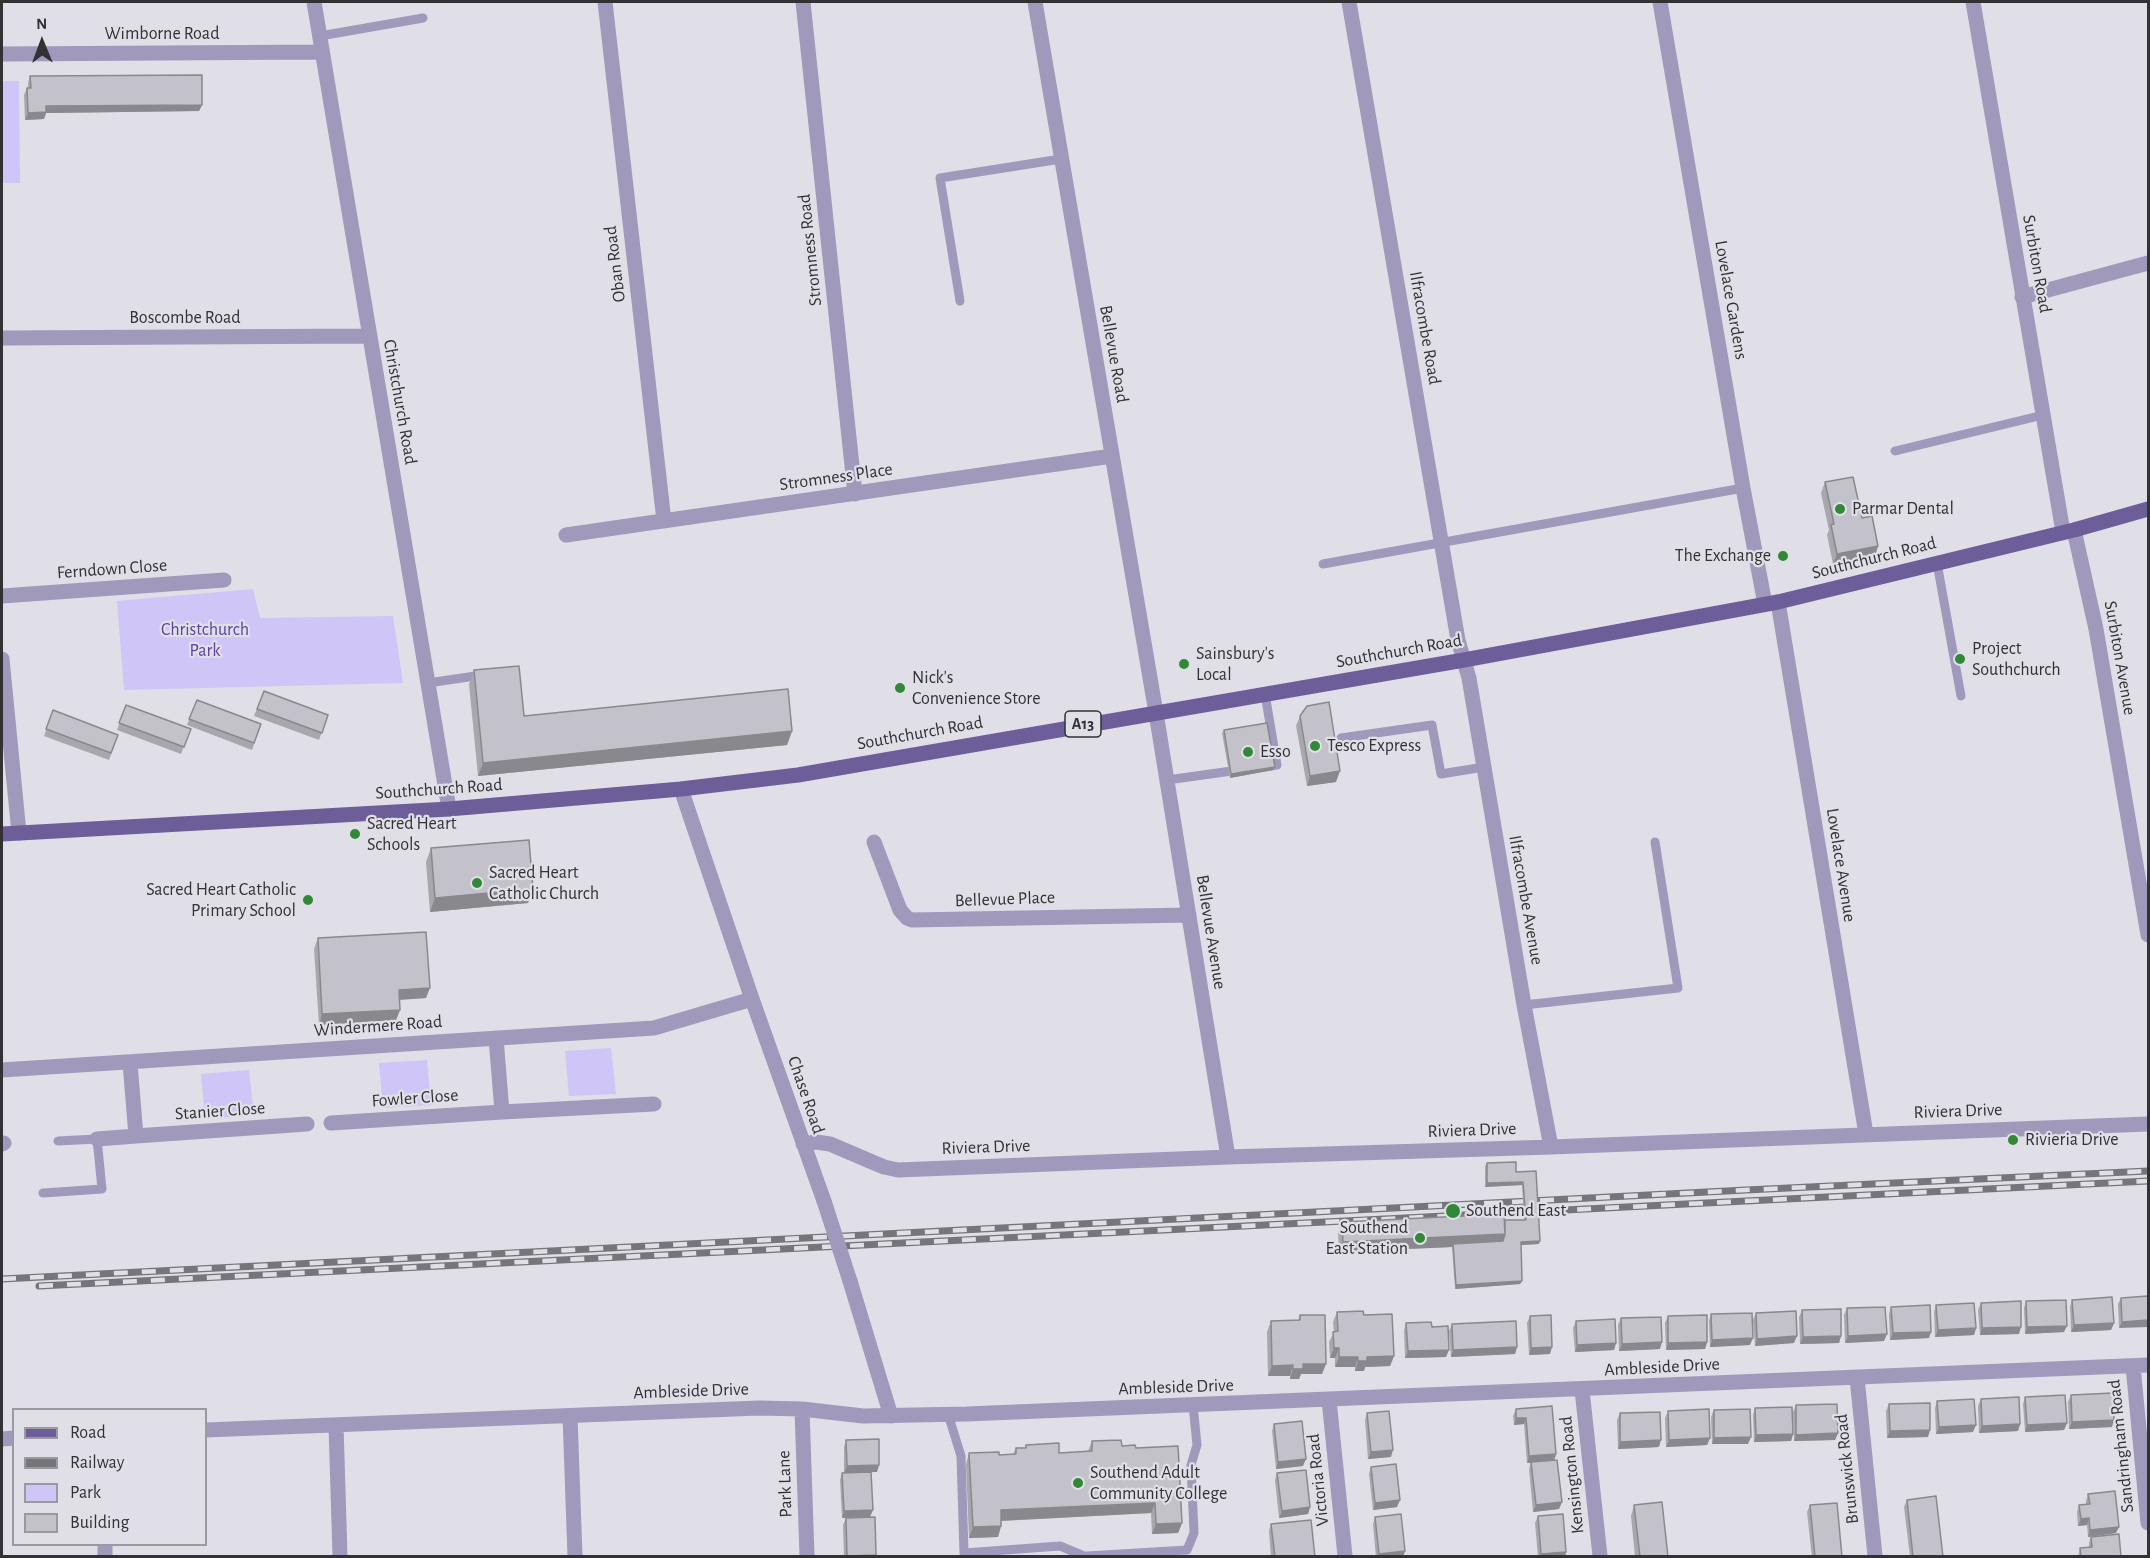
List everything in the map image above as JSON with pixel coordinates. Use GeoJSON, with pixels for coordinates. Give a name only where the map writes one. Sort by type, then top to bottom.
{"type":"FeatureCollection","features":[{"type":"Feature","properties":{"kind":"main road","name":"Southchurch Road"},"geometry":{"type":"LineString","coordinates":[[2,834],[449,809],[681,789],[798,775],[1464,660],[1771,603],[2069,531],[2148,509]]}},
{"type":"Feature","properties":{"kind":"street","name":"Christchurch Road"},"geometry":{"type":"LineString","coordinates":[[314,2],[449,809]]}},
{"type":"Feature","properties":{"kind":"street","name":"Oban Road"},"geometry":{"type":"LineString","coordinates":[[605,2],[664,521]]}},
{"type":"Feature","properties":{"kind":"street","name":"Stromness Road"},"geometry":{"type":"LineString","coordinates":[[803,2],[855,494]]}},
{"type":"Feature","properties":{"kind":"street","name":"Bellevue Road"},"geometry":{"type":"LineString","coordinates":[[1035,2],[1156,713]]}},
{"type":"Feature","properties":{"kind":"street","name":"Ilfracombe Road"},"geometry":{"type":"LineString","coordinates":[[1349,2],[1458,640],[1464,660]]}},
{"type":"Feature","properties":{"kind":"street","name":"Lovelace Gardens"},"geometry":{"type":"LineString","coordinates":[[1660,2],[1743,488],[1771,603]]}},
{"type":"Feature","properties":{"kind":"street","name":"Surbiton Road"},"geometry":{"type":"LineString","coordinates":[[1973,2],[2043,415],[2069,531]]}},
{"type":"Feature","properties":{"kind":"street","name":"Wimborne Road"},"geometry":{"type":"LineString","coordinates":[[2,54],[322,52]]}},
{"type":"Feature","properties":{"kind":"street"},"geometry":{"type":"LineString","coordinates":[[2022,297],[2148,263]]}},
{"type":"Feature","properties":{"kind":"street","name":"Boscombe Road"},"geometry":{"type":"LineString","coordinates":[[2,338],[369,336]]}},
{"type":"Feature","properties":{"kind":"street","name":"Stromness Place"},"geometry":{"type":"LineString","coordinates":[[566,535],[1112,456]]}},
{"type":"Feature","properties":{"kind":"street","name":"Surbiton Avenue"},"geometry":{"type":"LineString","coordinates":[[2069,531],[2096,629],[2148,935]]}},
{"type":"Feature","properties":{"kind":"street","name":"Ferndown Close"},"geometry":{"type":"LineString","coordinates":[[2,596],[224,580]]}},
{"type":"Feature","properties":{"kind":"street","name":"Lovelace Avenue"},"geometry":{"type":"LineString","coordinates":[[1771,603],[1866,1134]]}},
{"type":"Feature","properties":{"kind":"street"},"geometry":{"type":"LineString","coordinates":[[2,658],[19,833]]}},
{"type":"Feature","properties":{"kind":"street","name":"Ilfracombe Avenue"},"geometry":{"type":"LineString","coordinates":[[1464,660],[1551,1147]]}},
{"type":"Feature","properties":{"kind":"street","name":"Bellevue Avenue"},"geometry":{"type":"LineString","coordinates":[[1156,713],[1228,1156]]}},
{"type":"Feature","properties":{"kind":"street","name":"Chase Road"},"geometry":{"type":"LineString","coordinates":[[681,789],[824,1202],[891,1416]]}},
{"type":"Feature","properties":{"kind":"street","name":"Bellevue Place"},"geometry":{"type":"LineString","coordinates":[[874,842],[900,910],[903,915],[912,920],[1189,915]]}},
{"type":"Feature","properties":{"kind":"street","name":"Windermere Road"},"geometry":{"type":"LineString","coordinates":[[2,1070],[654,1028],[752,999]]}},
{"type":"Feature","properties":{"kind":"street"},"geometry":{"type":"LineString","coordinates":[[496,1038],[502,1112]]}},
{"type":"Feature","properties":{"kind":"street"},"geometry":{"type":"LineString","coordinates":[[130,1063],[136,1136]]}},
{"type":"Feature","properties":{"kind":"street","name":"Fowler Close"},"geometry":{"type":"LineString","coordinates":[[330,1123],[654,1104]]}},
{"type":"Feature","properties":{"kind":"street","name":"Stanier Close"},"geometry":{"type":"LineString","coordinates":[[97,1139],[307,1124]]}},
{"type":"Feature","properties":{"kind":"street","name":"Riviera Drive"},"geometry":{"type":"LineString","coordinates":[[803,1144],[816,1142],[830,1144],[884,1167],[898,1170],[1228,1156],[1551,1147],[2148,1124]]}},
{"type":"Feature","properties":{"kind":"street","name":"Ambleside Drive"},"geometry":{"type":"LineString","coordinates":[[207,1430],[759,1408],[891,1416],[1193,1406],[2141,1365]]}},
{"type":"Feature","properties":{"kind":"street","name":"Sandringham Road"},"geometry":{"type":"LineString","coordinates":[[2141,1365],[2148,1523]]}},
{"type":"Feature","properties":{"kind":"street","name":"Brunswick Road"},"geometry":{"type":"LineString","coordinates":[[1857,1378],[1875,1557]]}},
{"type":"Feature","properties":{"kind":"street","name":"Kensington Road"},"geometry":{"type":"LineString","coordinates":[[1582,1390],[1600,1557]]}},
{"type":"Feature","properties":{"kind":"street","name":"Victoria Road"},"geometry":{"type":"LineString","coordinates":[[1329,1400],[1345,1557]]}},
{"type":"Feature","properties":{"kind":"street","name":"Park Lane"},"geometry":{"type":"LineString","coordinates":[[802,1409],[807,1557]]}},
{"type":"Feature","properties":{"kind":"street"},"geometry":{"type":"LineString","coordinates":[[570,1416],[575,1557]]}},
{"type":"Feature","properties":{"kind":"street"},"geometry":{"type":"LineString","coordinates":[[336,1425],[340,1557]]}},
{"type":"Feature","properties":{"kind":"lane"},"geometry":{"type":"LineString","coordinates":[[320,36],[423,18]]}},
{"type":"Feature","properties":{"kind":"lane"},"geometry":{"type":"LineString","coordinates":[[960,301],[940,178],[1061,159]]}},
{"type":"Feature","properties":{"kind":"lane"},"geometry":{"type":"LineString","coordinates":[[1894,451],[2043,415]]}},
{"type":"Feature","properties":{"kind":"lane"},"geometry":{"type":"LineString","coordinates":[[1323,564],[1743,488]]}},
{"type":"Feature","properties":{"kind":"lane"},"geometry":{"type":"LineString","coordinates":[[1937,563],[1961,696]]}},
{"type":"Feature","properties":{"kind":"lane"},"geometry":{"type":"LineString","coordinates":[[428,683],[495,673]]}},
{"type":"Feature","properties":{"kind":"lane"},"geometry":{"type":"LineString","coordinates":[[1167,780],[1277,765],[1265,694]]}},
{"type":"Feature","properties":{"kind":"lane"},"geometry":{"type":"LineString","coordinates":[[1341,738],[1432,725],[1441,774],[1484,767]]}},
{"type":"Feature","properties":{"kind":"lane"},"geometry":{"type":"LineString","coordinates":[[1524,1005],[1678,988],[1655,842]]}},
{"type":"Feature","properties":{"kind":"lane"},"geometry":{"type":"LineString","coordinates":[[43,1193],[102,1189],[97,1139],[58,1142]]}},
{"type":"Feature","properties":{"kind":"lane"},"geometry":{"type":"LineString","coordinates":[[948,1414],[961,1456],[964,1553],[1060,1546],[1085,1557],[1187,1550],[1194,1533],[1191,1465],[1197,1445],[1193,1406]]}},
{"type":"Feature","properties":{"kind":"green space"},"geometry":{"type":"Polygon","coordinates":[[[2,81],[19,81],[20,183],[2,183],[2,81]]]}},
{"type":"Feature","properties":{"kind":"green space","name":"Christchurch Park"},"geometry":{"type":"Polygon","coordinates":[[[253,589],[260,618],[393,616],[403,683],[124,690],[117,601],[253,589]]]}},
{"type":"Feature","properties":{"kind":"green space"},"geometry":{"type":"Polygon","coordinates":[[[611,1048],[616,1094],[569,1096],[565,1051],[611,1048]]]}},
{"type":"Feature","properties":{"kind":"green space"},"geometry":{"type":"Polygon","coordinates":[[[427,1060],[431,1105],[383,1108],[379,1063],[427,1060]]]}},
{"type":"Feature","properties":{"kind":"green space"},"geometry":{"type":"Polygon","coordinates":[[[249,1070],[254,1115],[205,1119],[201,1074],[249,1070]]]}},
{"type":"Feature","properties":{"kind":"building"},"geometry":{"type":"Polygon","coordinates":[[[202,75],[202,105],[46,106],[46,112],[28,113],[27,88],[31,88],[30,76],[202,75]]]}},
{"type":"Feature","properties":{"kind":"building","name":"Parmar Dental"},"geometry":{"type":"Polygon","coordinates":[[[1853,477],[1862,518],[1872,516],[1878,546],[1837,554],[1831,525],[1834,524],[1825,482],[1853,477]]]}},
{"type":"Feature","properties":{"kind":"building"},"geometry":{"type":"Polygon","coordinates":[[[519,666],[524,716],[788,689],[792,731],[483,763],[474,670],[519,666]]]}},
{"type":"Feature","properties":{"kind":"building"},"geometry":{"type":"Polygon","coordinates":[[[264,691],[328,715],[322,733],[257,709],[264,691]]]}},
{"type":"Feature","properties":{"kind":"building"},"geometry":{"type":"Polygon","coordinates":[[[197,700],[261,724],[254,743],[189,719],[197,700]]]}},
{"type":"Feature","properties":{"kind":"building","name":"Tesco Express"},"geometry":{"type":"Polygon","coordinates":[[[1329,702],[1340,771],[1310,776],[1300,716],[1307,706],[1329,702]]]}},
{"type":"Feature","properties":{"kind":"building"},"geometry":{"type":"Polygon","coordinates":[[[126,705],[191,729],[184,747],[119,723],[126,705]]]}},
{"type":"Feature","properties":{"kind":"building"},"geometry":{"type":"Polygon","coordinates":[[[53,710],[118,735],[111,753],[46,729],[53,710]]]}},
{"type":"Feature","properties":{"kind":"building","name":"Esso"},"geometry":{"type":"Polygon","coordinates":[[[1267,723],[1275,767],[1231,774],[1224,730],[1267,723]]]}},
{"type":"Feature","properties":{"kind":"building","name":"Sacred Heart Catholic Church"},"geometry":{"type":"Polygon","coordinates":[[[529,840],[533,889],[435,898],[431,848],[529,840]]]}},
{"type":"Feature","properties":{"kind":"building"},"geometry":{"type":"Polygon","coordinates":[[[426,932],[430,988],[399,990],[400,1010],[322,1014],[318,938],[426,932]]]}},
{"type":"Feature","properties":{"kind":"building"},"geometry":{"type":"Polygon","coordinates":[[[1516,1162],[1516,1172],[1536,1171],[1540,1241],[1521,1242],[1522,1281],[1456,1285],[1453,1244],[1503,1241],[1505,1220],[1526,1220],[1523,1182],[1487,1183],[1487,1163],[1516,1162]]]}},
{"type":"Feature","properties":{"kind":"building"},"geometry":{"type":"Polygon","coordinates":[[[1504,1214],[1505,1234],[1343,1242],[1342,1222],[1504,1214]]]}},
{"type":"Feature","properties":{"kind":"building"},"geometry":{"type":"Polygon","coordinates":[[[2148,1296],[2148,1320],[2122,1322],[2121,1298],[2148,1296]]]}},
{"type":"Feature","properties":{"kind":"building"},"geometry":{"type":"Polygon","coordinates":[[[2112,1297],[2114,1323],[2074,1325],[2072,1300],[2112,1297]]]}},
{"type":"Feature","properties":{"kind":"building"},"geometry":{"type":"Polygon","coordinates":[[[2066,1300],[2067,1326],[2027,1327],[2026,1301],[2066,1300]]]}},
{"type":"Feature","properties":{"kind":"building"},"geometry":{"type":"Polygon","coordinates":[[[2021,1301],[2021,1327],[1982,1328],[1981,1303],[2021,1301]]]}},
{"type":"Feature","properties":{"kind":"building"},"geometry":{"type":"Polygon","coordinates":[[[1974,1303],[1976,1328],[1938,1330],[1936,1305],[1974,1303]]]}},
{"type":"Feature","properties":{"kind":"building"},"geometry":{"type":"Polygon","coordinates":[[[1930,1305],[1931,1332],[1893,1333],[1891,1307],[1930,1305]]]}},
{"type":"Feature","properties":{"kind":"building"},"geometry":{"type":"Polygon","coordinates":[[[1885,1307],[1887,1334],[1848,1336],[1847,1308],[1885,1307]]]}},
{"type":"Feature","properties":{"kind":"building"},"geometry":{"type":"Polygon","coordinates":[[[1841,1309],[1841,1336],[1803,1337],[1802,1310],[1841,1309]]]}},
{"type":"Feature","properties":{"kind":"building"},"geometry":{"type":"Polygon","coordinates":[[[1363,1311],[1364,1315],[1392,1314],[1394,1356],[1367,1357],[1367,1361],[1358,1361],[1358,1357],[1339,1357],[1339,1348],[1334,1348],[1333,1332],[1338,1331],[1337,1312],[1363,1311]]]}},
{"type":"Feature","properties":{"kind":"building"},"geometry":{"type":"Polygon","coordinates":[[[1796,1311],[1797,1336],[1757,1339],[1756,1313],[1796,1311]]]}},
{"type":"Feature","properties":{"kind":"building"},"geometry":{"type":"Polygon","coordinates":[[[1752,1313],[1753,1338],[1712,1340],[1711,1314],[1752,1313]]]}},
{"type":"Feature","properties":{"kind":"building"},"geometry":{"type":"Polygon","coordinates":[[[1300,1315],[1325,1315],[1326,1364],[1303,1364],[1303,1369],[1293,1369],[1293,1365],[1272,1366],[1271,1321],[1300,1320],[1300,1315]]]}},
{"type":"Feature","properties":{"kind":"building"},"geometry":{"type":"Polygon","coordinates":[[[1551,1315],[1552,1347],[1531,1348],[1530,1316],[1551,1315]]]}},
{"type":"Feature","properties":{"kind":"building"},"geometry":{"type":"Polygon","coordinates":[[[1707,1315],[1707,1342],[1668,1343],[1668,1316],[1707,1315]]]}},
{"type":"Feature","properties":{"kind":"building"},"geometry":{"type":"Polygon","coordinates":[[[1661,1317],[1662,1342],[1622,1344],[1621,1318],[1661,1317]]]}},
{"type":"Feature","properties":{"kind":"building"},"geometry":{"type":"Polygon","coordinates":[[[1615,1319],[1616,1343],[1577,1345],[1576,1321],[1615,1319]]]}},
{"type":"Feature","properties":{"kind":"building"},"geometry":{"type":"Polygon","coordinates":[[[1516,1321],[1517,1347],[1453,1350],[1452,1324],[1516,1321]]]}},
{"type":"Feature","properties":{"kind":"building"},"geometry":{"type":"Polygon","coordinates":[[[1431,1322],[1432,1327],[1448,1326],[1449,1350],[1408,1351],[1406,1323],[1431,1322]]]}},
{"type":"Feature","properties":{"kind":"building"},"geometry":{"type":"Polygon","coordinates":[[[2113,1393],[2114,1420],[2072,1422],[2071,1395],[2113,1393]]]}},
{"type":"Feature","properties":{"kind":"building"},"geometry":{"type":"Polygon","coordinates":[[[2065,1395],[2067,1423],[2027,1425],[2025,1397],[2065,1395]]]}},
{"type":"Feature","properties":{"kind":"building"},"geometry":{"type":"Polygon","coordinates":[[[2019,1397],[2020,1424],[1982,1426],[1981,1399],[2019,1397]]]}},
{"type":"Feature","properties":{"kind":"building"},"geometry":{"type":"Polygon","coordinates":[[[1974,1399],[1976,1425],[1939,1427],[1937,1401],[1974,1399]]]}},
{"type":"Feature","properties":{"kind":"building"},"geometry":{"type":"Polygon","coordinates":[[[1930,1403],[1930,1430],[1890,1431],[1889,1404],[1930,1403]]]}},
{"type":"Feature","properties":{"kind":"building"},"geometry":{"type":"Polygon","coordinates":[[[1837,1404],[1838,1433],[1796,1435],[1796,1405],[1837,1404]]]}},
{"type":"Feature","properties":{"kind":"building"},"geometry":{"type":"Polygon","coordinates":[[[1552,1406],[1556,1454],[1529,1456],[1526,1418],[1516,1418],[1516,1409],[1552,1406]]]}},
{"type":"Feature","properties":{"kind":"building"},"geometry":{"type":"Polygon","coordinates":[[[1792,1407],[1793,1434],[1756,1435],[1755,1408],[1792,1407]]]}},
{"type":"Feature","properties":{"kind":"building"},"geometry":{"type":"Polygon","coordinates":[[[1709,1409],[1710,1438],[1669,1440],[1668,1411],[1709,1409]]]}},
{"type":"Feature","properties":{"kind":"building"},"geometry":{"type":"Polygon","coordinates":[[[1750,1409],[1751,1437],[1714,1438],[1714,1410],[1750,1409]]]}},
{"type":"Feature","properties":{"kind":"building"},"geometry":{"type":"Polygon","coordinates":[[[1389,1411],[1393,1450],[1371,1452],[1367,1413],[1389,1411]]]}},
{"type":"Feature","properties":{"kind":"building"},"geometry":{"type":"Polygon","coordinates":[[[1660,1412],[1661,1440],[1620,1442],[1620,1413],[1660,1412]]]}},
{"type":"Feature","properties":{"kind":"building"},"geometry":{"type":"Polygon","coordinates":[[[1302,1421],[1306,1459],[1278,1462],[1274,1424],[1302,1421]]]}},
{"type":"Feature","properties":{"kind":"building"},"geometry":{"type":"Polygon","coordinates":[[[879,1439],[879,1465],[847,1466],[846,1440],[879,1439]]]}},
{"type":"Feature","properties":{"kind":"building"},"geometry":{"type":"Polygon","coordinates":[[[1121,1440],[1122,1446],[1135,1445],[1136,1448],[1178,1446],[1182,1523],[1156,1524],[1155,1503],[1001,1510],[1001,1526],[973,1527],[969,1453],[1016,1454],[1016,1448],[1026,1448],[1026,1445],[1059,1443],[1059,1453],[1092,1451],[1092,1441],[1121,1440]]]}},
{"type":"Feature","properties":{"kind":"building"},"geometry":{"type":"Polygon","coordinates":[[[1557,1460],[1562,1502],[1536,1505],[1531,1462],[1557,1460]]]}},
{"type":"Feature","properties":{"kind":"building"},"geometry":{"type":"Polygon","coordinates":[[[1396,1464],[1400,1500],[1375,1503],[1371,1467],[1396,1464]]]}},
{"type":"Feature","properties":{"kind":"building"},"geometry":{"type":"Polygon","coordinates":[[[1306,1470],[1310,1507],[1282,1511],[1277,1473],[1306,1470]]]}},
{"type":"Feature","properties":{"kind":"building"},"geometry":{"type":"Polygon","coordinates":[[[871,1472],[873,1510],[844,1511],[842,1473],[871,1472]]]}},
{"type":"Feature","properties":{"kind":"building"},"geometry":{"type":"Polygon","coordinates":[[[2115,1491],[2119,1527],[2090,1530],[2089,1518],[2081,1519],[2079,1505],[2090,1504],[2088,1494],[2115,1491]]]}},
{"type":"Feature","properties":{"kind":"building"},"geometry":{"type":"Polygon","coordinates":[[[1936,1496],[1943,1557],[1913,1557],[1907,1500],[1936,1496]]]}},
{"type":"Feature","properties":{"kind":"building"},"geometry":{"type":"Polygon","coordinates":[[[1662,1502],[1668,1557],[1640,1557],[1634,1505],[1662,1502]]]}},
{"type":"Feature","properties":{"kind":"building"},"geometry":{"type":"Polygon","coordinates":[[[1837,1503],[1842,1557],[1815,1557],[1810,1505],[1837,1503]]]}},
{"type":"Feature","properties":{"kind":"building"},"geometry":{"type":"Polygon","coordinates":[[[1401,1514],[1405,1551],[1379,1554],[1375,1517],[1401,1514]]]}},
{"type":"Feature","properties":{"kind":"building"},"geometry":{"type":"Polygon","coordinates":[[[1563,1514],[1566,1552],[1541,1554],[1538,1516],[1563,1514]]]}},
{"type":"Feature","properties":{"kind":"building"},"geometry":{"type":"Polygon","coordinates":[[[875,1517],[876,1555],[847,1556],[846,1518],[875,1517]]]}},
{"type":"Feature","properties":{"kind":"building"},"geometry":{"type":"Polygon","coordinates":[[[1311,1520],[1315,1557],[1275,1557],[1271,1524],[1311,1520]]]}},
{"type":"Feature","properties":{"kind":"building"},"geometry":{"type":"Polygon","coordinates":[[[2119,1534],[2121,1557],[2081,1557],[2080,1548],[2092,1547],[2091,1537],[2119,1534]]]}},
{"type":"Feature","properties":{"kind":"railway"},"geometry":{"type":"LineString","coordinates":[[2,1279],[2148,1171]]}},
{"type":"Feature","properties":{"kind":"railway"},"geometry":{"type":"LineString","coordinates":[[39,1286],[2148,1181]]}},
{"type":"Feature","properties":{"kind":"place","name":"Parmar Dental"},"geometry":{"type":"Point","coordinates":[1840,509]}},
{"type":"Feature","properties":{"kind":"place","name":"The Exchange"},"geometry":{"type":"Point","coordinates":[1783,556]}},
{"type":"Feature","properties":{"kind":"place","name":"Project Southchurch"},"geometry":{"type":"Point","coordinates":[1960,659]}},
{"type":"Feature","properties":{"kind":"place","name":"Sainsbury's Local"},"geometry":{"type":"Point","coordinates":[1184,664]}},
{"type":"Feature","properties":{"kind":"place","name":"Nick's Convenience Store"},"geometry":{"type":"Point","coordinates":[900,688]}},
{"type":"Feature","properties":{"kind":"place","name":"Tesco Express"},"geometry":{"type":"Point","coordinates":[1315,746]}},
{"type":"Feature","properties":{"kind":"place","name":"Esso"},"geometry":{"type":"Point","coordinates":[1248,752]}},
{"type":"Feature","properties":{"kind":"place","name":"Sacred Heart Schools"},"geometry":{"type":"Point","coordinates":[355,834]}},
{"type":"Feature","properties":{"kind":"place","name":"Sacred Heart Catholic Church"},"geometry":{"type":"Point","coordinates":[477,883]}},
{"type":"Feature","properties":{"kind":"place","name":"Sacred Heart Catholic Primary School"},"geometry":{"type":"Point","coordinates":[308,900]}},
{"type":"Feature","properties":{"kind":"place","name":"Rivieria Drive"},"geometry":{"type":"Point","coordinates":[2013,1140]}},
{"type":"Feature","properties":{"kind":"place","name":"Southend East"},"geometry":{"type":"Point","coordinates":[1453,1211]}},
{"type":"Feature","properties":{"kind":"place","name":"Southend East Station"},"geometry":{"type":"Point","coordinates":[1420,1238]}},
{"type":"Feature","properties":{"kind":"place","name":"Southend Adult Community College"},"geometry":{"type":"Point","coordinates":[1078,1483]}}]}
